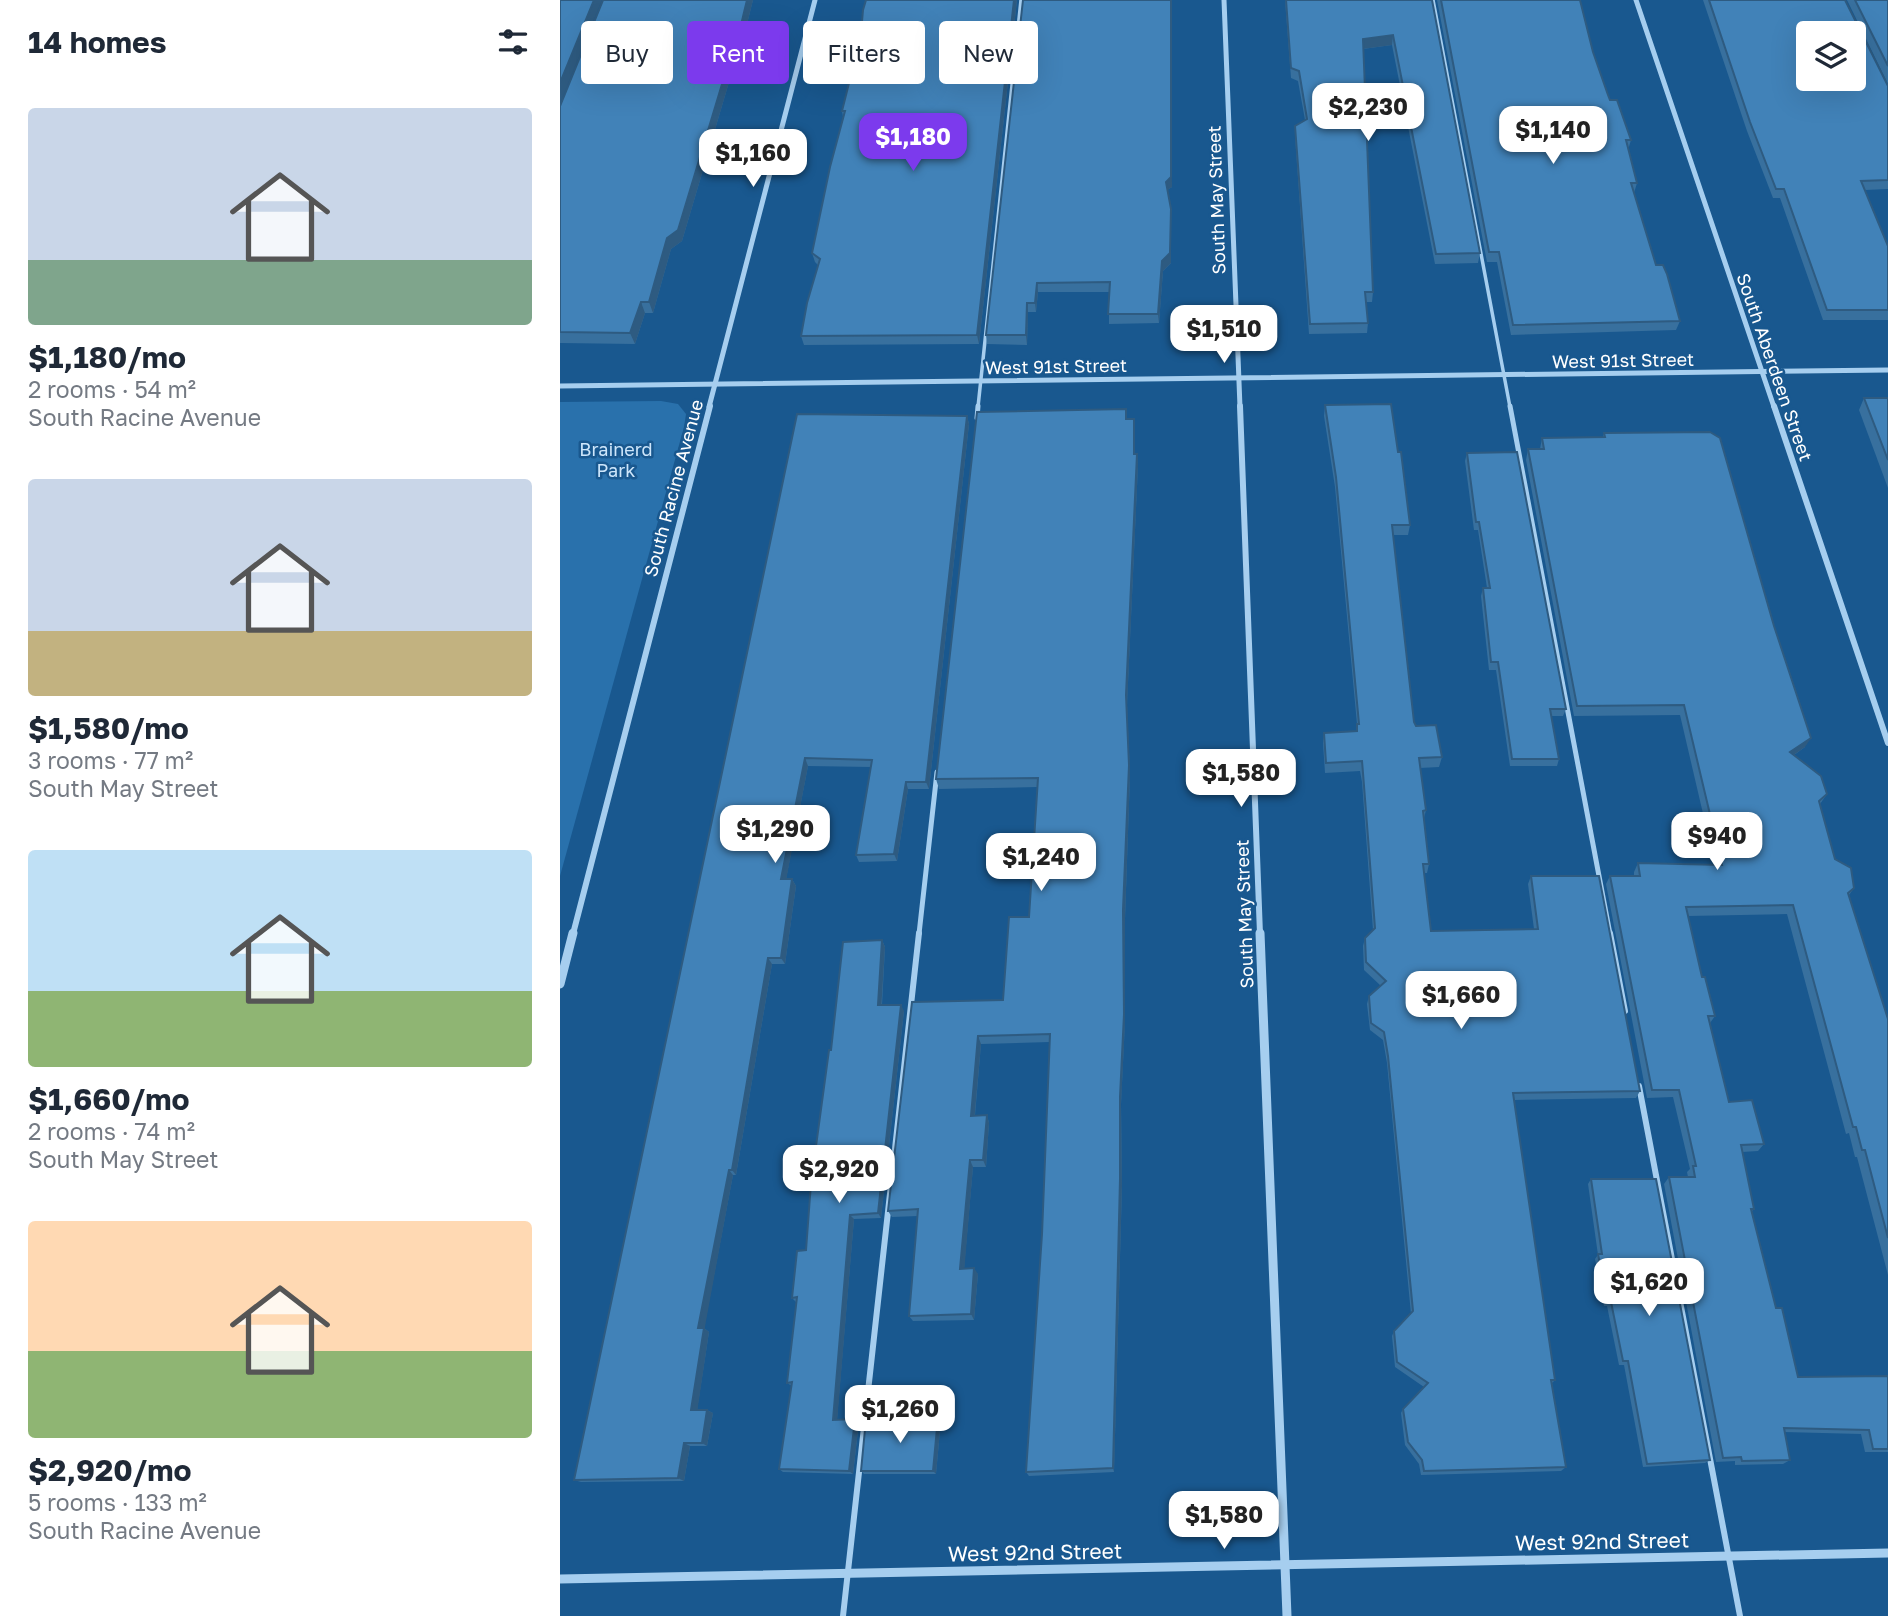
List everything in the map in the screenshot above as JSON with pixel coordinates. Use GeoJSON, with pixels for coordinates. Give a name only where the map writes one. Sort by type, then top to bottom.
{"type":"FeatureCollection","features":[{"type":"Feature","properties":{"kind":"street","name":"South Racine Avenue"},"geometry":{"type":"LineString","coordinates":[[560,984],[815,0]]}},
{"type":"Feature","properties":{"kind":"street","name":"South May Street"},"geometry":{"type":"LineString","coordinates":[[1224,0],[1287,1616]]}},
{"type":"Feature","properties":{"kind":"street","name":"South Aberdeen Street"},"geometry":{"type":"LineString","coordinates":[[1636,0],[1888,743]]}},
{"type":"Feature","properties":{"kind":"street","name":"West 91st Street"},"geometry":{"type":"LineString","coordinates":[[560,386],[1888,370]]}},
{"type":"Feature","properties":{"kind":"street","name":"West 92nd Street"},"geometry":{"type":"LineString","coordinates":[[560,1579],[1888,1553]]}},
{"type":"Feature","properties":{"kind":"lane"},"geometry":{"type":"LineString","coordinates":[[976,425],[1021,0]]}},
{"type":"Feature","properties":{"kind":"lane"},"geometry":{"type":"LineString","coordinates":[[1433,0],[1627,1023]]}},
{"type":"Feature","properties":{"kind":"lane"},"geometry":{"type":"LineString","coordinates":[[843,1616],[937,771]]}},
{"type":"Feature","properties":{"kind":"lane"},"geometry":{"type":"LineString","coordinates":[[1638,1078],[1740,1616]]}},
{"type":"Feature","properties":{"kind":"green space","name":"Brainerd Park"},"geometry":{"type":"Polygon","coordinates":[[[661,401],[678,404],[686,414],[684,427],[560,876],[560,402],[661,401]]]}},
{"type":"Feature","properties":{"kind":"building"},"geometry":{"type":"Polygon","coordinates":[[[560,0],[594,0],[585,21],[581,21],[581,32],[560,83],[560,0]]]}},
{"type":"Feature","properties":{"kind":"building"},"geometry":{"type":"Polygon","coordinates":[[[603,0],[747,0],[742,21],[687,21],[687,84],[722,84],[678,230],[667,238],[649,302],[641,302],[630,333],[560,332],[560,106],[581,54],[581,84],[673,84],[673,21],[594,21],[603,0]]]}},
{"type":"Feature","properties":{"kind":"building"},"geometry":{"type":"Polygon","coordinates":[[[866,0],[1014,0],[1012,21],[939,21],[939,84],[1005,84],[977,335],[801,336],[820,259],[812,253],[849,84],[925,84],[925,21],[862,21],[866,0]]]}},
{"type":"Feature","properties":{"kind":"building"},"geometry":{"type":"Polygon","coordinates":[[[1023,0],[1171,0],[1171,177],[1166,182],[1171,209],[1170,253],[1162,261],[1158,314],[1108,314],[1110,282],[1037,283],[1035,303],[1027,303],[1026,335],[986,335],[1014,84],[1038,84],[1038,21],[1021,21],[1023,0]]]}},
{"type":"Feature","properties":{"kind":"building"},"geometry":{"type":"Polygon","coordinates":[[[1286,0],[1432,0],[1480,253],[1436,254],[1393,35],[1363,39],[1373,292],[1365,292],[1368,323],[1310,324],[1295,126],[1307,119],[1299,71],[1291,68],[1286,0]]]}},
{"type":"Feature","properties":{"kind":"building"},"geometry":{"type":"Polygon","coordinates":[[[1441,0],[1580,0],[1593,52],[1608,95],[1610,100],[1617,100],[1631,140],[1626,140],[1637,183],[1631,183],[1656,265],[1663,265],[1667,274],[1680,321],[1513,325],[1499,252],[1489,252],[1441,0]]]}},
{"type":"Feature","properties":{"kind":"building"},"geometry":{"type":"Polygon","coordinates":[[[1709,0],[1845,0],[1856,21],[1796,21],[1796,91],[1866,91],[1866,42],[1888,86],[1888,180],[1861,181],[1888,246],[1888,310],[1827,310],[1784,189],[1776,189],[1750,122],[1709,0]]]}},
{"type":"Feature","properties":{"kind":"building"},"geometry":{"type":"Polygon","coordinates":[[[1855,0],[1888,0],[1888,66],[1866,21],[1855,0]]]}},
{"type":"Feature","properties":{"kind":"building"},"geometry":{"type":"Polygon","coordinates":[[[1864,398],[1888,398],[1888,460],[1864,398]]]}},
{"type":"Feature","properties":{"kind":"building"},"geometry":{"type":"Polygon","coordinates":[[[1391,404],[1398,452],[1401,452],[1410,525],[1392,525],[1414,722],[1416,726],[1436,725],[1442,757],[1419,758],[1426,810],[1423,811],[1429,864],[1423,864],[1431,931],[1538,929],[1531,876],[1599,876],[1640,1091],[1513,1093],[1555,1380],[1551,1380],[1566,1467],[1424,1471],[1422,1460],[1408,1442],[1403,1409],[1428,1383],[1397,1362],[1394,1331],[1413,1311],[1388,1056],[1384,1032],[1371,1023],[1369,996],[1386,981],[1366,962],[1365,938],[1375,928],[1362,761],[1326,763],[1324,733],[1357,731],[1359,724],[1336,477],[1325,405],[1391,404]]]}},
{"type":"Feature","properties":{"kind":"building"},"geometry":{"type":"Polygon","coordinates":[[[1126,409],[1126,419],[1134,419],[1134,454],[1137,454],[1126,695],[1129,765],[1123,910],[1124,1014],[1113,1468],[1026,1472],[1042,1234],[1050,1034],[978,1036],[971,1116],[987,1115],[983,1160],[970,1160],[960,1269],[974,1268],[971,1314],[909,1316],[918,1209],[888,1211],[912,1002],[1003,1000],[1009,917],[1029,917],[1038,778],[936,779],[977,412],[1126,409]]]}},
{"type":"Feature","properties":{"kind":"building"},"geometry":{"type":"Polygon","coordinates":[[[797,414],[967,416],[926,782],[906,782],[894,854],[856,855],[872,760],[805,758],[781,879],[792,879],[781,958],[768,958],[732,1170],[729,1170],[698,1328],[704,1328],[691,1410],[707,1410],[702,1443],[684,1443],[678,1478],[574,1480],[797,414]]]}},
{"type":"Feature","properties":{"kind":"building"},"geometry":{"type":"Polygon","coordinates":[[[1710,432],[1720,438],[1774,626],[1811,738],[1790,752],[1821,776],[1827,794],[1819,801],[1835,859],[1851,868],[1854,888],[1848,893],[1888,1019],[1888,1238],[1865,1150],[1862,1150],[1856,1127],[1853,1127],[1793,905],[1686,907],[1702,977],[1705,977],[1715,1016],[1708,1016],[1729,1102],[1752,1100],[1764,1144],[1741,1145],[1754,1209],[1751,1209],[1776,1308],[1782,1308],[1798,1377],[1888,1376],[1888,1449],[1873,1449],[1869,1430],[1784,1428],[1790,1460],[1742,1461],[1741,1457],[1723,1458],[1669,1177],[1695,1177],[1693,1166],[1696,1166],[1679,1090],[1652,1090],[1610,876],[1640,876],[1638,863],[1722,865],[1684,705],[1577,706],[1528,449],[1544,449],[1542,438],[1605,437],[1604,433],[1710,432]]]}},
{"type":"Feature","properties":{"kind":"building"},"geometry":{"type":"Polygon","coordinates":[[[1517,452],[1566,709],[1550,709],[1559,759],[1512,759],[1498,662],[1491,662],[1483,588],[1490,588],[1479,522],[1476,522],[1467,453],[1517,452]]]}},
{"type":"Feature","properties":{"kind":"building"},"geometry":{"type":"Polygon","coordinates":[[[882,940],[878,1005],[901,1005],[878,1213],[850,1215],[833,1420],[855,1419],[849,1471],[779,1469],[792,1382],[787,1383],[797,1297],[792,1298],[797,1251],[806,1250],[811,1183],[831,1050],[843,942],[882,940]]]}},
{"type":"Feature","properties":{"kind":"building"},"geometry":{"type":"Polygon","coordinates":[[[1591,1179],[1656,1179],[1710,1460],[1647,1464],[1628,1361],[1623,1361],[1611,1302],[1607,1302],[1598,1254],[1602,1254],[1591,1179]]]}},
{"type":"Feature","properties":{"kind":"building"},"geometry":{"type":"Polygon","coordinates":[[[938,1417],[933,1471],[861,1471],[866,1419],[938,1417]]]}}]}
